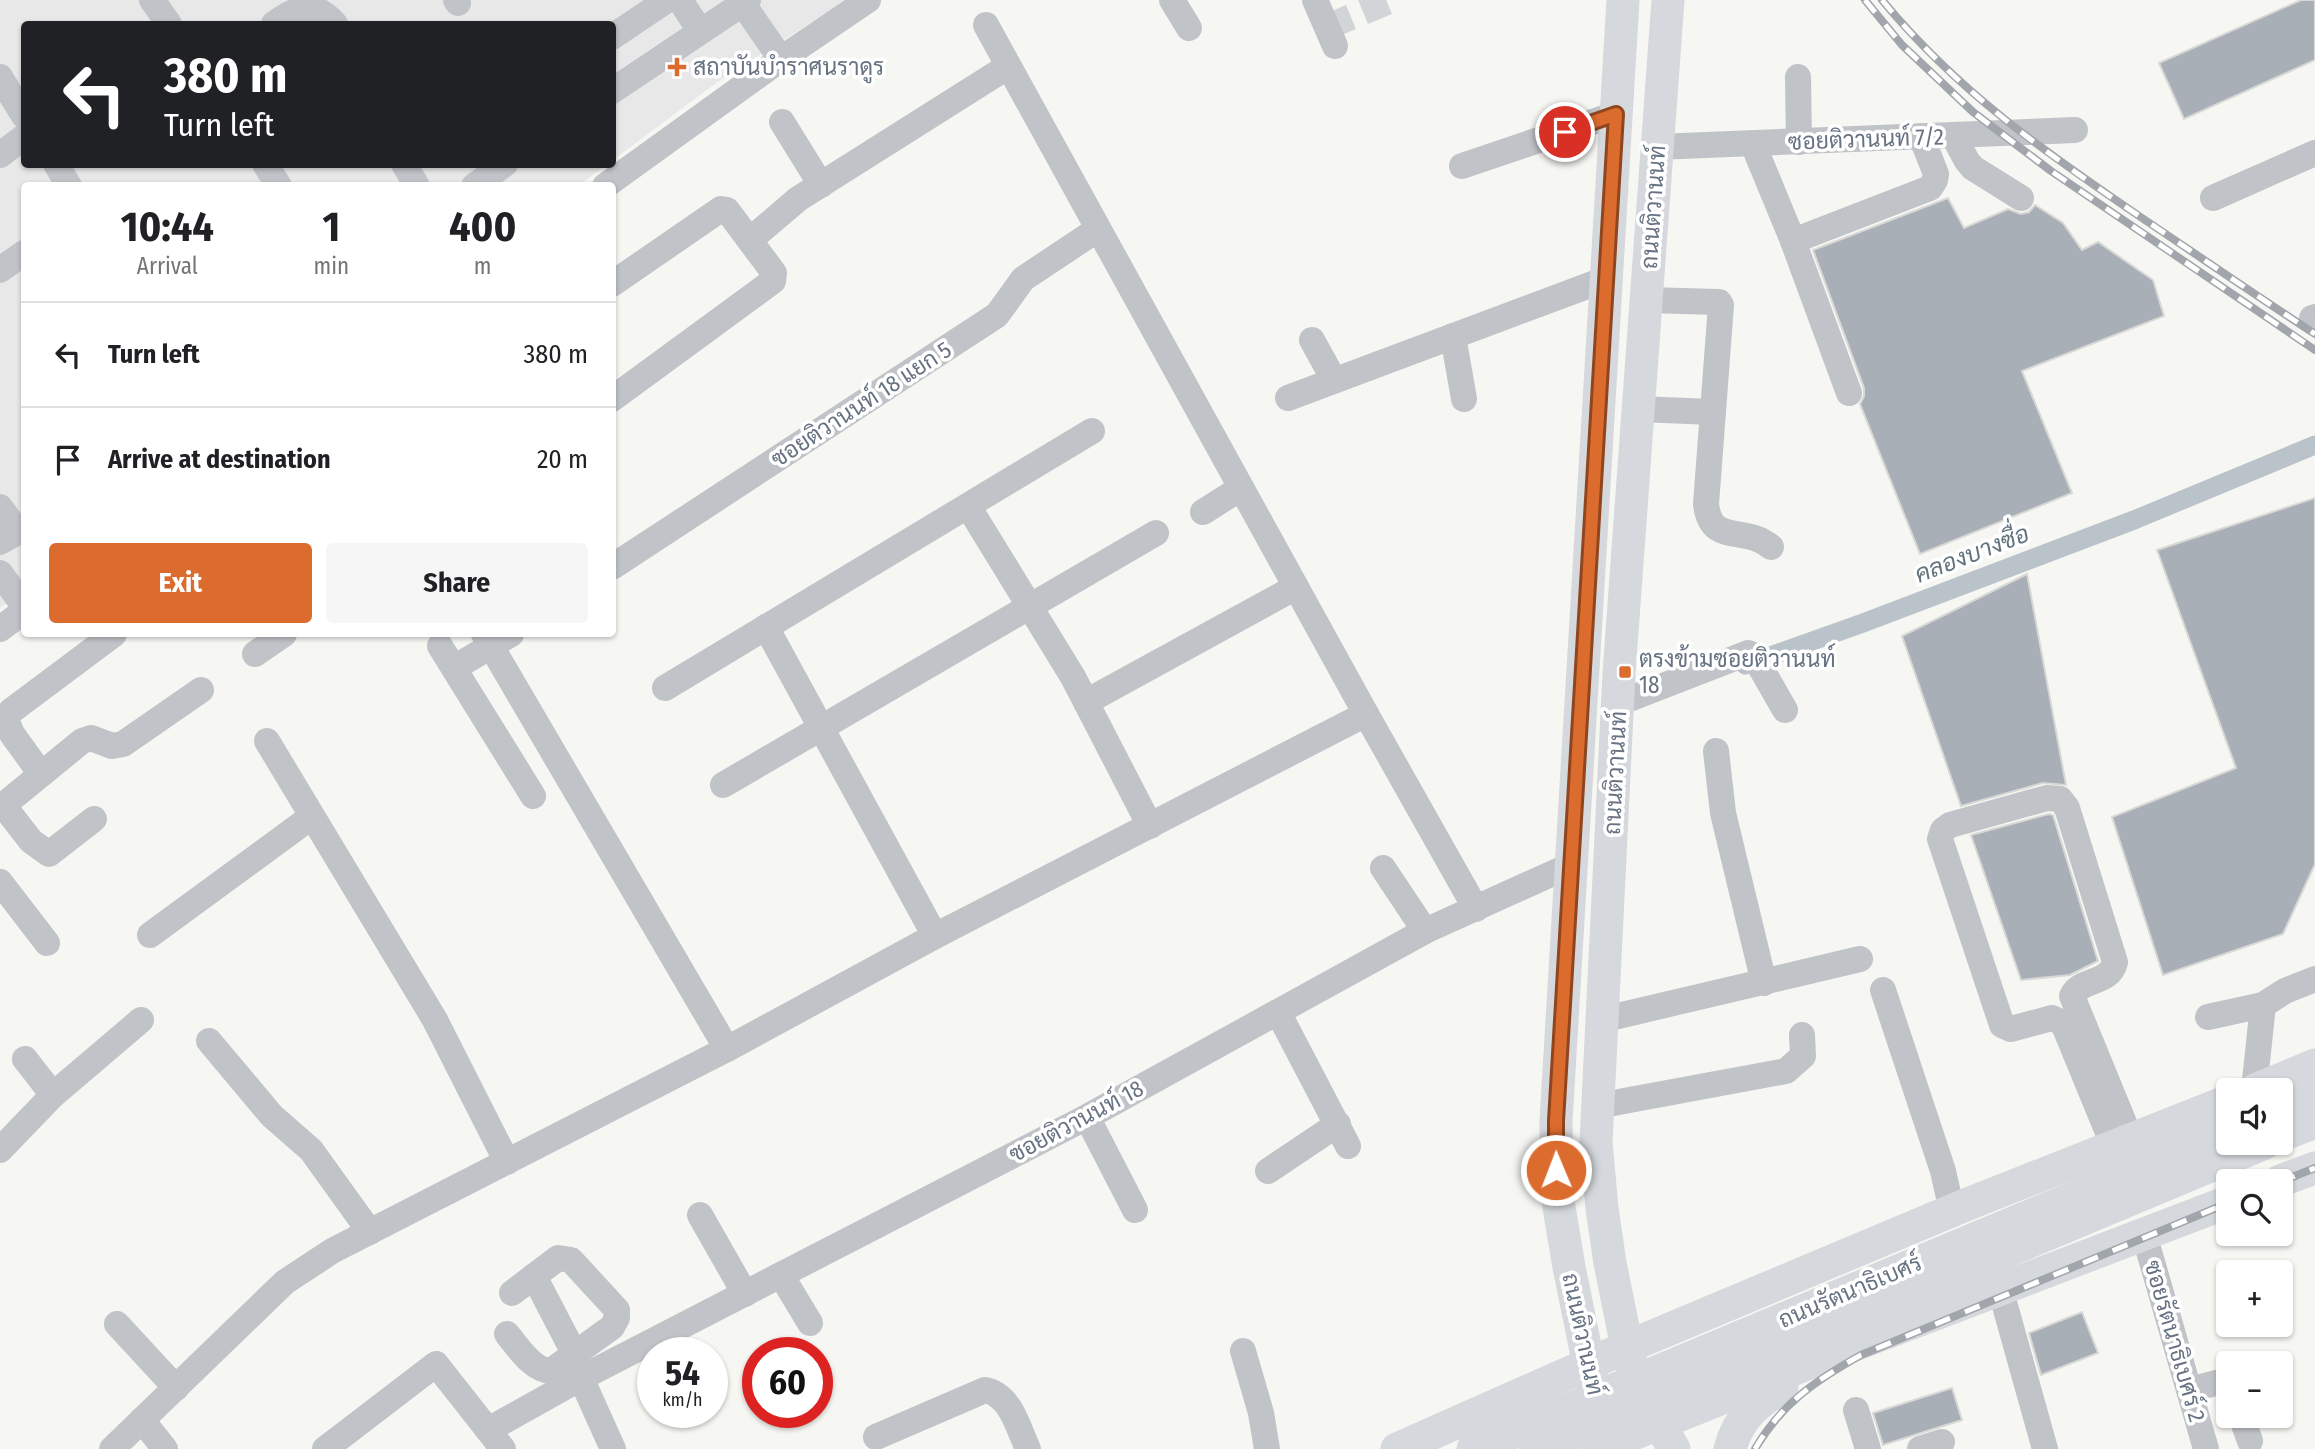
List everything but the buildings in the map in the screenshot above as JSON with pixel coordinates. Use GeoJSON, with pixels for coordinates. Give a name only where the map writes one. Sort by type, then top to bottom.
{"type":"FeatureCollection","features":[{"type":"Feature","properties":{"kind":"main road","name":"ถนนติวานนท์"},"geometry":{"type":"LineString","coordinates":[[1606,1438],[1590,1373],[1557,1195],[1556,1121],[1623,0]]}},
{"type":"Feature","properties":{"kind":"main road","name":"ถนนติวานนท์"},"geometry":{"type":"LineString","coordinates":[[1655,1417],[1627,1347],[1610,1263],[1596,1142],[1619,673],[1668,0]]}},
{"type":"Feature","properties":{"kind":"main road"},"geometry":{"type":"LineString","coordinates":[[2283,1078],[2315,1065]]}},
{"type":"Feature","properties":{"kind":"main road"},"geometry":{"type":"LineString","coordinates":[[2293,1106],[2315,1097]]}},
{"type":"Feature","properties":{"kind":"main road","name":"ถนนรัตนาธิเบศร์"},"geometry":{"type":"LineString","coordinates":[[1400,1449],[1590,1373],[1627,1347],[1958,1209],[2216,1106]]}},
{"type":"Feature","properties":{"kind":"main road"},"geometry":{"type":"LineString","coordinates":[[2293,1131],[2315,1122]]}},
{"type":"Feature","properties":{"kind":"main road","name":"ถนนรัตนาธิเบศร์"},"geometry":{"type":"LineString","coordinates":[[1473,1449],[2216,1138]]}},
{"type":"Feature","properties":{"kind":"main road","name":"ถนนรัตนาธิเบศร์"},"geometry":{"type":"LineString","coordinates":[[1535,1449],[2236,1155]]}},
{"type":"Feature","properties":{"kind":"main road"},"geometry":{"type":"LineString","coordinates":[[2293,1176],[2315,1168]]}},
{"type":"Feature","properties":{"kind":"main road"},"geometry":{"type":"LineString","coordinates":[[1487,1449],[1578,1417],[1606,1438],[1655,1417],[1885,1334],[2216,1207]]}},
{"type":"Feature","properties":{"kind":"main road"},"geometry":{"type":"LineString","coordinates":[[1958,1209],[1935,1238],[1938,1270],[1962,1290],[1998,1290]]}},
{"type":"Feature","properties":{"kind":"main road"},"geometry":{"type":"LineString","coordinates":[[1655,1417],[1661,1383],[1810,1322],[1852,1324],[1885,1334]]}},
{"type":"Feature","properties":{"kind":"main road"},"geometry":{"type":"LineString","coordinates":[[1730,1449],[1738,1425],[1756,1403],[1844,1349]]}},
{"type":"Feature","properties":{"kind":"main road"},"geometry":{"type":"LineString","coordinates":[[1590,1373],[1655,1417]]}},
{"type":"Feature","properties":{"kind":"street"},"geometry":{"type":"LineString","coordinates":[[616,34],[667,0]]}},
{"type":"Feature","properties":{"kind":"street"},"geometry":{"type":"LineString","coordinates":[[680,0],[700,31]]}},
{"type":"Feature","properties":{"kind":"street"},"geometry":{"type":"LineString","coordinates":[[611,182],[868,0]]}},
{"type":"Feature","properties":{"kind":"street"},"geometry":{"type":"LineString","coordinates":[[1172,0],[1189,28]]}},
{"type":"Feature","properties":{"kind":"street"},"geometry":{"type":"LineString","coordinates":[[1315,0],[1335,46]]}},
{"type":"Feature","properties":{"kind":"street"},"geometry":{"type":"LineString","coordinates":[[616,89],[700,31],[751,1],[788,54]]}},
{"type":"Feature","properties":{"kind":"street"},"geometry":{"type":"LineString","coordinates":[[278,21],[297,8],[312,6],[329,15],[333,21]]}},
{"type":"Feature","properties":{"kind":"street"},"geometry":{"type":"LineString","coordinates":[[986,25],[1476,909]]}},
{"type":"Feature","properties":{"kind":"street"},"geometry":{"type":"LineString","coordinates":[[616,36],[643,70]]}},
{"type":"Feature","properties":{"kind":"street"},"geometry":{"type":"LineString","coordinates":[[750,240],[821,184],[1007,67]]}},
{"type":"Feature","properties":{"kind":"street"},"geometry":{"type":"LineString","coordinates":[[0,77],[21,111]]}},
{"type":"Feature","properties":{"kind":"street"},"geometry":{"type":"LineString","coordinates":[[1798,77],[1799,142]]}},
{"type":"Feature","properties":{"kind":"street"},"geometry":{"type":"LineString","coordinates":[[1462,166],[1616,114]]}},
{"type":"Feature","properties":{"kind":"street"},"geometry":{"type":"LineString","coordinates":[[782,122],[821,184]]}},
{"type":"Feature","properties":{"kind":"street","name":"ซอยติวานนท์ 7/2"},"geometry":{"type":"LineString","coordinates":[[1657,147],[2075,130]]}},
{"type":"Feature","properties":{"kind":"street"},"geometry":{"type":"LineString","coordinates":[[1954,135],[1967,162],[2021,198]]}},
{"type":"Feature","properties":{"kind":"street"},"geometry":{"type":"LineString","coordinates":[[1793,241],[1930,188],[1936,174],[1922,136]]}},
{"type":"Feature","properties":{"kind":"street"},"geometry":{"type":"LineString","coordinates":[[0,155],[21,139]]}},
{"type":"Feature","properties":{"kind":"street"},"geometry":{"type":"LineString","coordinates":[[1753,144],[1793,241],[1849,393]]}},
{"type":"Feature","properties":{"kind":"street"},"geometry":{"type":"LineString","coordinates":[[2213,198],[2315,153]]}},
{"type":"Feature","properties":{"kind":"street"},"geometry":{"type":"LineString","coordinates":[[480,182],[499,168]]}},
{"type":"Feature","properties":{"kind":"street"},"geometry":{"type":"LineString","coordinates":[[616,281],[721,209],[727,210],[774,273],[773,281],[616,396]]}},
{"type":"Feature","properties":{"kind":"street","name":"ซอยติวานนท์ 18 แยก 5"},"geometry":{"type":"LineString","coordinates":[[616,564],[997,315],[1023,279],[1098,229]]}},
{"type":"Feature","properties":{"kind":"street"},"geometry":{"type":"LineString","coordinates":[[0,270],[21,255]]}},
{"type":"Feature","properties":{"kind":"street"},"geometry":{"type":"LineString","coordinates":[[1288,398],[1606,279]]}},
{"type":"Feature","properties":{"kind":"street"},"geometry":{"type":"LineString","coordinates":[[1646,300],[1719,302],[1721,305],[1706,504],[1709,521],[1716,529],[1762,540],[1771,547]]}},
{"type":"Feature","properties":{"kind":"street"},"geometry":{"type":"LineString","coordinates":[[1453,336],[1464,399]]}},
{"type":"Feature","properties":{"kind":"street"},"geometry":{"type":"LineString","coordinates":[[1311,340],[1334,380]]}},
{"type":"Feature","properties":{"kind":"street"},"geometry":{"type":"LineString","coordinates":[[1638,409],[1713,412]]}},
{"type":"Feature","properties":{"kind":"street"},"geometry":{"type":"LineString","coordinates":[[665,688],[1092,431]]}},
{"type":"Feature","properties":{"kind":"street"},"geometry":{"type":"LineString","coordinates":[[1203,512],[1241,488]]}},
{"type":"Feature","properties":{"kind":"street"},"geometry":{"type":"LineString","coordinates":[[968,506],[1086,702],[1150,826]]}},
{"type":"Feature","properties":{"kind":"street"},"geometry":{"type":"LineString","coordinates":[[0,507],[18,532],[0,542]]}},
{"type":"Feature","properties":{"kind":"street"},"geometry":{"type":"LineString","coordinates":[[723,785],[1156,533]]}},
{"type":"Feature","properties":{"kind":"street"},"geometry":{"type":"LineString","coordinates":[[0,573],[21,604]]}},
{"type":"Feature","properties":{"kind":"street"},"geometry":{"type":"LineString","coordinates":[[1086,702],[1296,587]]}},
{"type":"Feature","properties":{"kind":"street"},"geometry":{"type":"LineString","coordinates":[[0,629],[21,612]]}},
{"type":"Feature","properties":{"kind":"street"},"geometry":{"type":"LineString","coordinates":[[766,627],[935,936]]}},
{"type":"Feature","properties":{"kind":"street"},"geometry":{"type":"LineString","coordinates":[[41,774],[12,734],[6,719],[11,711],[110,637]]}},
{"type":"Feature","properties":{"kind":"street"},"geometry":{"type":"LineString","coordinates":[[255,654],[280,637]]}},
{"type":"Feature","properties":{"kind":"street"},"geometry":{"type":"LineString","coordinates":[[533,796],[447,657],[496,637],[727,1049]]}},
{"type":"Feature","properties":{"kind":"street"},"geometry":{"type":"LineString","coordinates":[[1619,703],[1746,653],[1758,663],[1785,710]]}},
{"type":"Feature","properties":{"kind":"street"},"geometry":{"type":"LineString","coordinates":[[94,819],[49,854],[31,841],[2,807],[82,741],[91,738],[112,746],[122,744],[201,690]]}},
{"type":"Feature","properties":{"kind":"street"},"geometry":{"type":"LineString","coordinates":[[112,1449],[285,1282],[332,1251],[727,1049],[935,936],[1366,714]]}},
{"type":"Feature","properties":{"kind":"street"},"geometry":{"type":"LineString","coordinates":[[267,741],[435,1020],[507,1162]]}},
{"type":"Feature","properties":{"kind":"street"},"geometry":{"type":"LineString","coordinates":[[1716,751],[1723,813],[1764,983]]}},
{"type":"Feature","properties":{"kind":"street"},"geometry":{"type":"LineString","coordinates":[[2047,798],[2060,799],[2066,805],[2115,962],[2113,970],[2107,976],[2076,990],[2072,996],[2123,1144],[2063,1023],[2052,1018],[2011,1030],[2002,1024],[1940,839],[1943,830],[1950,825],[2047,798]]}},
{"type":"Feature","properties":{"kind":"street"},"geometry":{"type":"LineString","coordinates":[[150,935],[311,817]]}},
{"type":"Feature","properties":{"kind":"street","name":"ซอยติวานนท์ 18"},"geometry":{"type":"LineString","coordinates":[[495,1439],[581,1378],[1087,1116],[1425,931],[1571,865]]}},
{"type":"Feature","properties":{"kind":"street"},"geometry":{"type":"LineString","coordinates":[[1383,868],[1425,931]]}},
{"type":"Feature","properties":{"kind":"street"},"geometry":{"type":"LineString","coordinates":[[0,882],[47,943]]}},
{"type":"Feature","properties":{"kind":"street"},"geometry":{"type":"LineString","coordinates":[[1601,1020],[1860,959]]}},
{"type":"Feature","properties":{"kind":"street"},"geometry":{"type":"LineString","coordinates":[[2208,1017],[2263,1006],[2285,991],[2315,979]]}},
{"type":"Feature","properties":{"kind":"street"},"geometry":{"type":"LineString","coordinates":[[1883,990],[1958,1209]]}},
{"type":"Feature","properties":{"kind":"street"},"geometry":{"type":"LineString","coordinates":[[2255,1078],[2263,1006]]}},
{"type":"Feature","properties":{"kind":"street"},"geometry":{"type":"LineString","coordinates":[[1268,1171],[1343,1135],[1278,1012]]}},
{"type":"Feature","properties":{"kind":"street"},"geometry":{"type":"LineString","coordinates":[[0,1150],[53,1095],[141,1020]]}},
{"type":"Feature","properties":{"kind":"street"},"geometry":{"type":"LineString","coordinates":[[1597,1106],[1786,1071],[1803,1056],[1802,1035]]}},
{"type":"Feature","properties":{"kind":"street"},"geometry":{"type":"LineString","coordinates":[[209,1041],[272,1116],[311,1150],[370,1232]]}},
{"type":"Feature","properties":{"kind":"street"},"geometry":{"type":"LineString","coordinates":[[25,1059],[53,1095]]}},
{"type":"Feature","properties":{"kind":"street"},"geometry":{"type":"LineString","coordinates":[[1087,1116],[1135,1210]]}},
{"type":"Feature","properties":{"kind":"street"},"geometry":{"type":"LineString","coordinates":[[700,1215],[745,1294]]}},
{"type":"Feature","properties":{"kind":"street","name":"ซอยรัตนาธิเบศร์ 2"},"geometry":{"type":"LineString","coordinates":[[2144,1234],[2206,1449]]}},
{"type":"Feature","properties":{"kind":"street"},"geometry":{"type":"LineString","coordinates":[[507,1335],[535,1365],[551,1371],[612,1327],[617,1318],[617,1310],[571,1260],[558,1258],[512,1293]]}},
{"type":"Feature","properties":{"kind":"street"},"geometry":{"type":"LineString","coordinates":[[781,1275],[810,1324]]}},
{"type":"Feature","properties":{"kind":"street"},"geometry":{"type":"LineString","coordinates":[[534,1276],[574,1353],[581,1378],[613,1449]]}},
{"type":"Feature","properties":{"kind":"street"},"geometry":{"type":"LineString","coordinates":[[1998,1290],[2045,1449]]}},
{"type":"Feature","properties":{"kind":"street"},"geometry":{"type":"LineString","coordinates":[[117,1324],[176,1388]]}},
{"type":"Feature","properties":{"kind":"street"},"geometry":{"type":"LineString","coordinates":[[1244,1350],[1261,1412],[1267,1449]]}},
{"type":"Feature","properties":{"kind":"street"},"geometry":{"type":"LineString","coordinates":[[325,1449],[436,1364],[495,1439]]}},
{"type":"Feature","properties":{"kind":"street"},"geometry":{"type":"LineString","coordinates":[[2189,1390],[2216,1384]]}},
{"type":"Feature","properties":{"kind":"street"},"geometry":{"type":"LineString","coordinates":[[876,1437],[985,1390],[995,1392],[1006,1402],[1028,1449]]}},
{"type":"Feature","properties":{"kind":"street"},"geometry":{"type":"LineString","coordinates":[[1856,1410],[1868,1449]]}},
{"type":"Feature","properties":{"kind":"street"},"geometry":{"type":"LineString","coordinates":[[142,1420],[165,1449]]}},
{"type":"Feature","properties":{"kind":"street"},"geometry":{"type":"LineString","coordinates":[[2245,1428],[2250,1441]]}},
{"type":"Feature","properties":{"kind":"shaded area","name":"สถาบันบำราศนราดูร"},"geometry":{"type":"Polygon","coordinates":[[[0,0],[846,0],[716,83],[616,158],[616,21],[21,21],[21,168],[602,168],[583,182],[21,182],[21,593],[0,608],[0,0]]]}},
{"type":"Feature","properties":{"kind":"waterway","name":"คลองบางซื่อ"},"geometry":{"type":"LineString","coordinates":[[1745,665],[2134,520],[2315,445]]}},
{"type":"Feature","properties":{"kind":"tunnel"},"geometry":{"type":"LineString","coordinates":[[1327,27],[1392,0]]}},
{"type":"Feature","properties":{"kind":"railway"},"geometry":{"type":"LineString","coordinates":[[1865,0],[1902,45],[1973,112],[2051,171],[2315,350]]}},
{"type":"Feature","properties":{"kind":"railway"},"geometry":{"type":"LineString","coordinates":[[1882,0],[1941,64],[2004,119],[2071,169],[2315,334]]}},
{"type":"Feature","properties":{"kind":"railway"},"geometry":{"type":"LineString","coordinates":[[2293,1177],[2315,1168]]}},
{"type":"Feature","properties":{"kind":"railway"},"geometry":{"type":"LineString","coordinates":[[1755,1449],[1788,1406],[1829,1374],[1861,1355],[2216,1208]]}},
{"type":"Feature","properties":{"kind":"place","name":"สถาบันบำราศนราดูร"},"geometry":{"type":"Point","coordinates":[677,67]}},
{"type":"Feature","properties":{"kind":"place","name":"ตรงข้ามซอยติวานนท์ 18"},"geometry":{"type":"Point","coordinates":[1625,672]}},
{"type":"Feature","properties":{"kind":"route"},"geometry":{"type":"LineString","coordinates":[[1556,1170],[1556,1121],[1616,114],[1565,132]]}}]}
